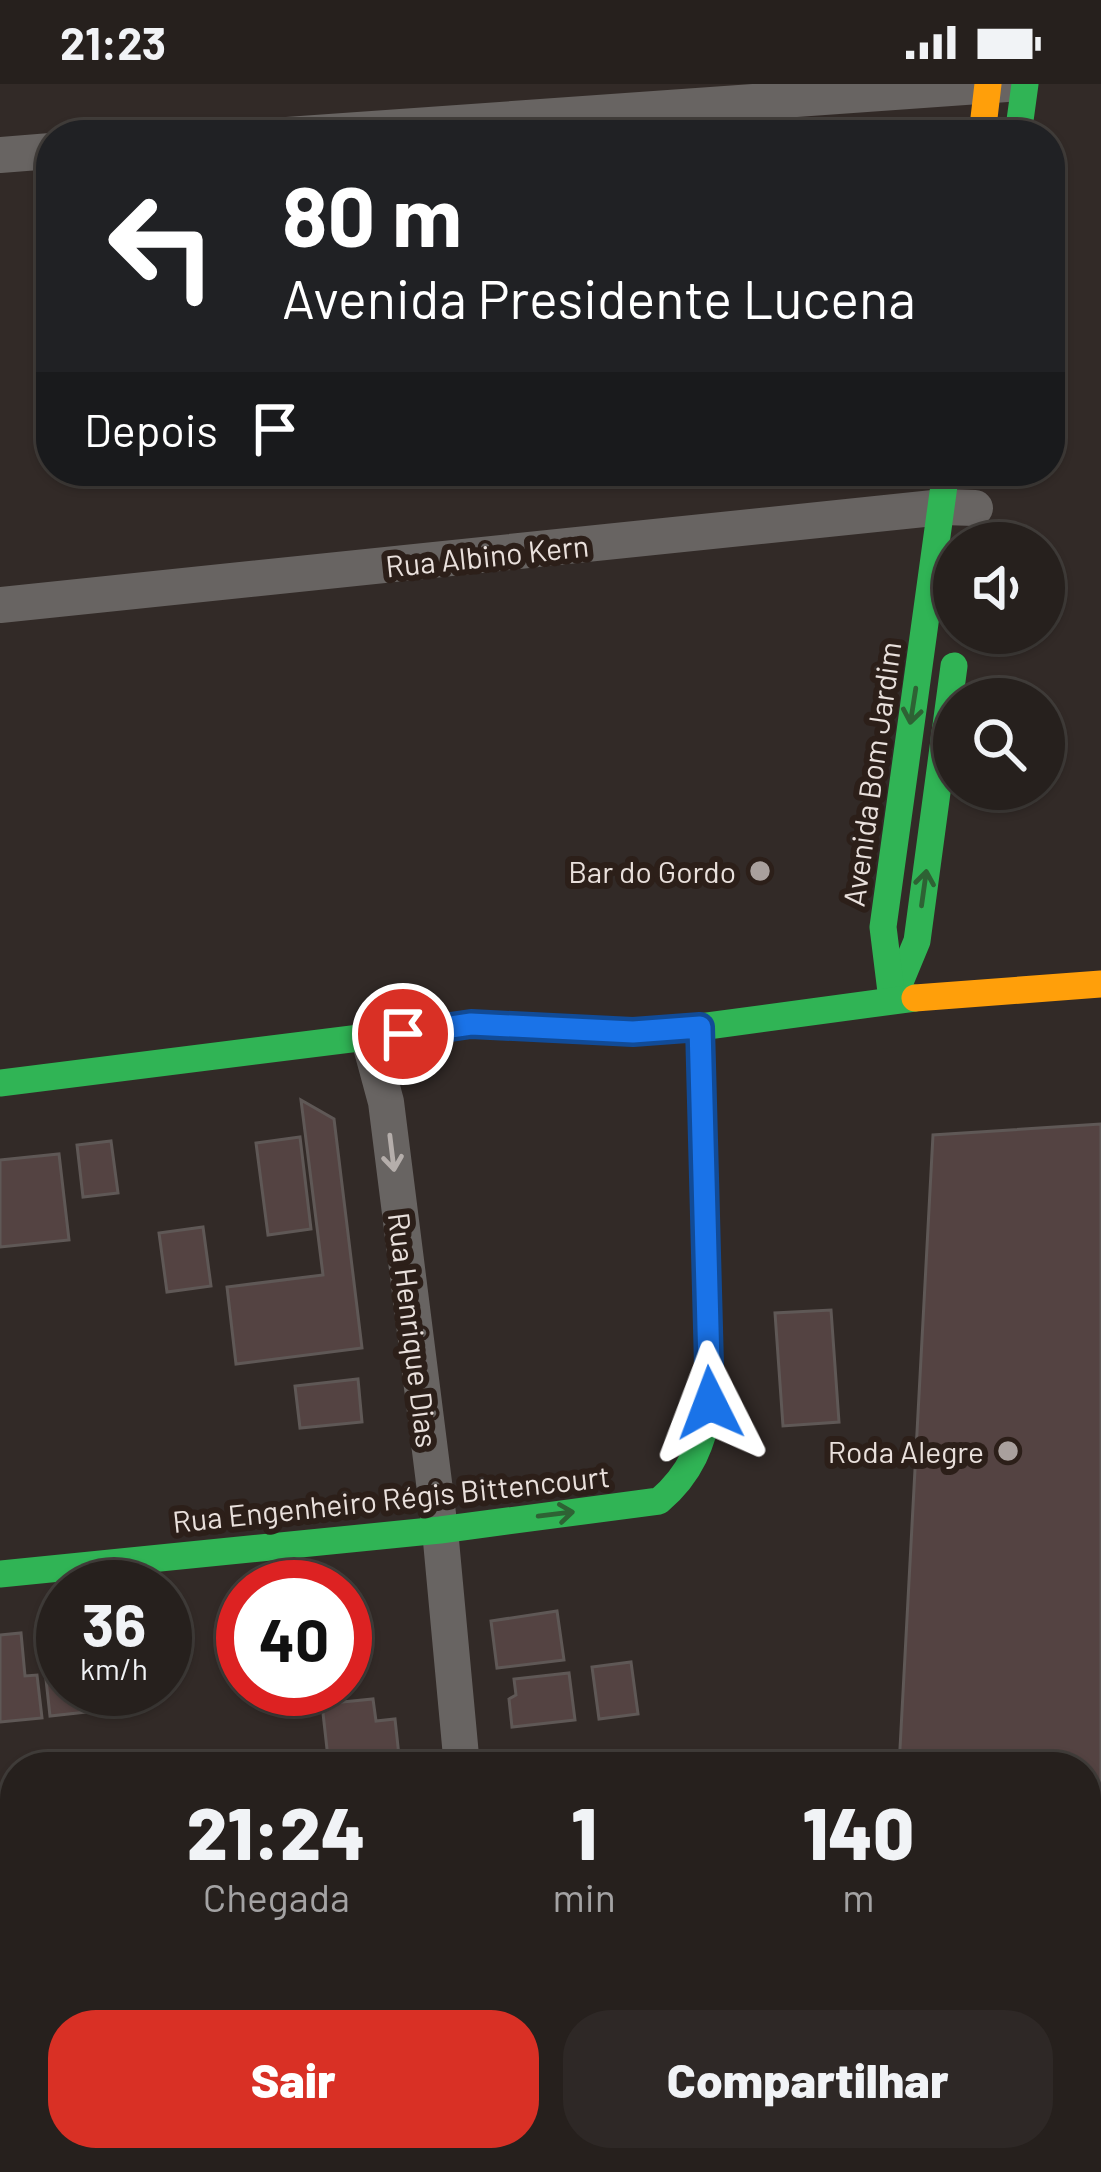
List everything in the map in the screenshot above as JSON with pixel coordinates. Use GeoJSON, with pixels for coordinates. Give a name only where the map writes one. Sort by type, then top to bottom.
{"type":"FeatureCollection","features":[{"type":"Feature","properties":{"kind":"main road"},"geometry":{"type":"LineString","coordinates":[[1020,120],[1025,84]]}},
{"type":"Feature","properties":{"kind":"main road"},"geometry":{"type":"LineString","coordinates":[[986,120],[994,85]]}},
{"type":"Feature","properties":{"kind":"main road","name":"Avenida Bom Jardim"},"geometry":{"type":"LineString","coordinates":[[892,1000],[883,927],[905,759],[962,504]]}},
{"type":"Feature","properties":{"kind":"main road"},"geometry":{"type":"LineString","coordinates":[[905,759],[933,761]]}},
{"type":"Feature","properties":{"kind":"main road"},"geometry":{"type":"LineString","coordinates":[[892,1000],[917,941],[934,810]]}},
{"type":"Feature","properties":{"kind":"main road"},"geometry":{"type":"LineString","coordinates":[[0,1084],[471,1024],[633,1032],[892,1000],[1101,984]]}},
{"type":"Feature","properties":{"kind":"main road","name":"Rua Engenheiro Régis Bittencourt"},"geometry":{"type":"LineString","coordinates":[[0,1574],[440,1529],[659,1501],[681,1485],[697,1458],[710,1403],[700,1027]]}},
{"type":"Feature","properties":{"kind":"street"},"geometry":{"type":"LineString","coordinates":[[499,120],[994,85]]}},
{"type":"Feature","properties":{"kind":"street"},"geometry":{"type":"LineString","coordinates":[[0,154],[36,152]]}},
{"type":"Feature","properties":{"kind":"street","name":"Rua Albino Kern"},"geometry":{"type":"LineString","coordinates":[[0,605],[962,504]]}},
{"type":"Feature","properties":{"kind":"street","name":"Rua Henrique Dias"},"geometry":{"type":"LineString","coordinates":[[368,1039],[386,1102],[440,1529],[461,1752]]}},
{"type":"Feature","properties":{"kind":"building"},"geometry":{"type":"Polygon","coordinates":[[[301,1100],[334,1119],[362,1348],[236,1364],[227,1287],[323,1275],[301,1100]]]}},
{"type":"Feature","properties":{"kind":"building","name":"Roda Alegre"},"geometry":{"type":"Polygon","coordinates":[[[1101,1124],[1101,1752],[900,1752],[933,1135],[1101,1124]]]}},
{"type":"Feature","properties":{"kind":"building"},"geometry":{"type":"Polygon","coordinates":[[[300,1137],[311,1229],[268,1235],[256,1143],[300,1137]]]}},
{"type":"Feature","properties":{"kind":"building"},"geometry":{"type":"Polygon","coordinates":[[[111,1141],[118,1193],[83,1197],[77,1145],[111,1141]]]}},
{"type":"Feature","properties":{"kind":"building"},"geometry":{"type":"Polygon","coordinates":[[[59,1154],[69,1240],[0,1247],[0,1160],[59,1154]]]}},
{"type":"Feature","properties":{"kind":"building"},"geometry":{"type":"Polygon","coordinates":[[[203,1227],[211,1286],[167,1292],[159,1233],[203,1227]]]}},
{"type":"Feature","properties":{"kind":"building"},"geometry":{"type":"Polygon","coordinates":[[[831,1310],[839,1422],[783,1426],[775,1313],[831,1310]]]}},
{"type":"Feature","properties":{"kind":"building"},"geometry":{"type":"Polygon","coordinates":[[[358,1379],[362,1422],[300,1428],[295,1386],[358,1379]]]}},
{"type":"Feature","properties":{"kind":"building"},"geometry":{"type":"Polygon","coordinates":[[[557,1611],[564,1660],[497,1668],[491,1621],[557,1611]]]}},
{"type":"Feature","properties":{"kind":"building"},"geometry":{"type":"Polygon","coordinates":[[[21,1633],[25,1676],[36,1675],[36,1716],[42,1718],[0,1722],[0,1635],[21,1633]]]}},
{"type":"Feature","properties":{"kind":"building"},"geometry":{"type":"Polygon","coordinates":[[[631,1662],[638,1714],[599,1719],[592,1667],[631,1662]]]}},
{"type":"Feature","properties":{"kind":"building"},"geometry":{"type":"Polygon","coordinates":[[[569,1673],[575,1720],[512,1727],[509,1699],[516,1695],[514,1679],[569,1673]]]}},
{"type":"Feature","properties":{"kind":"building"},"geometry":{"type":"Polygon","coordinates":[[[373,1699],[376,1721],[395,1719],[399,1752],[327,1752],[323,1716],[372,1716],[373,1699]]]}},
{"type":"Feature","properties":{"kind":"traffic: fast"},"geometry":{"type":"LineString","coordinates":[[1020,120],[1025,84]]}},
{"type":"Feature","properties":{"kind":"traffic: fast"},"geometry":{"type":"LineString","coordinates":[[892,1000],[883,927],[944,486]]}},
{"type":"Feature","properties":{"kind":"traffic: fast"},"geometry":{"type":"LineString","coordinates":[[895,994],[917,941],[954,666]]}},
{"type":"Feature","properties":{"kind":"traffic: fast"},"geometry":{"type":"LineString","coordinates":[[0,1083],[471,1024],[633,1032],[915,998]]}},
{"type":"Feature","properties":{"kind":"traffic: fast"},"geometry":{"type":"LineString","coordinates":[[0,1574],[440,1530],[659,1501],[694,1457],[710,1403],[700,1027]]}},
{"type":"Feature","properties":{"kind":"traffic: slow"},"geometry":{"type":"LineString","coordinates":[[984,120],[988,84]]}},
{"type":"Feature","properties":{"kind":"traffic: slow"},"geometry":{"type":"LineString","coordinates":[[915,998],[1101,984]]}},
{"type":"Feature","properties":{"kind":"place","name":"Bar do Gordo"},"geometry":{"type":"Point","coordinates":[760,871]}},
{"type":"Feature","properties":{"kind":"place","name":"Roda Alegre"},"geometry":{"type":"Point","coordinates":[1008,1451]}},
{"type":"Feature","properties":{"kind":"route"},"geometry":{"type":"LineString","coordinates":[[403,1034],[471,1024],[633,1032],[700,1027],[710,1403]]}}]}
